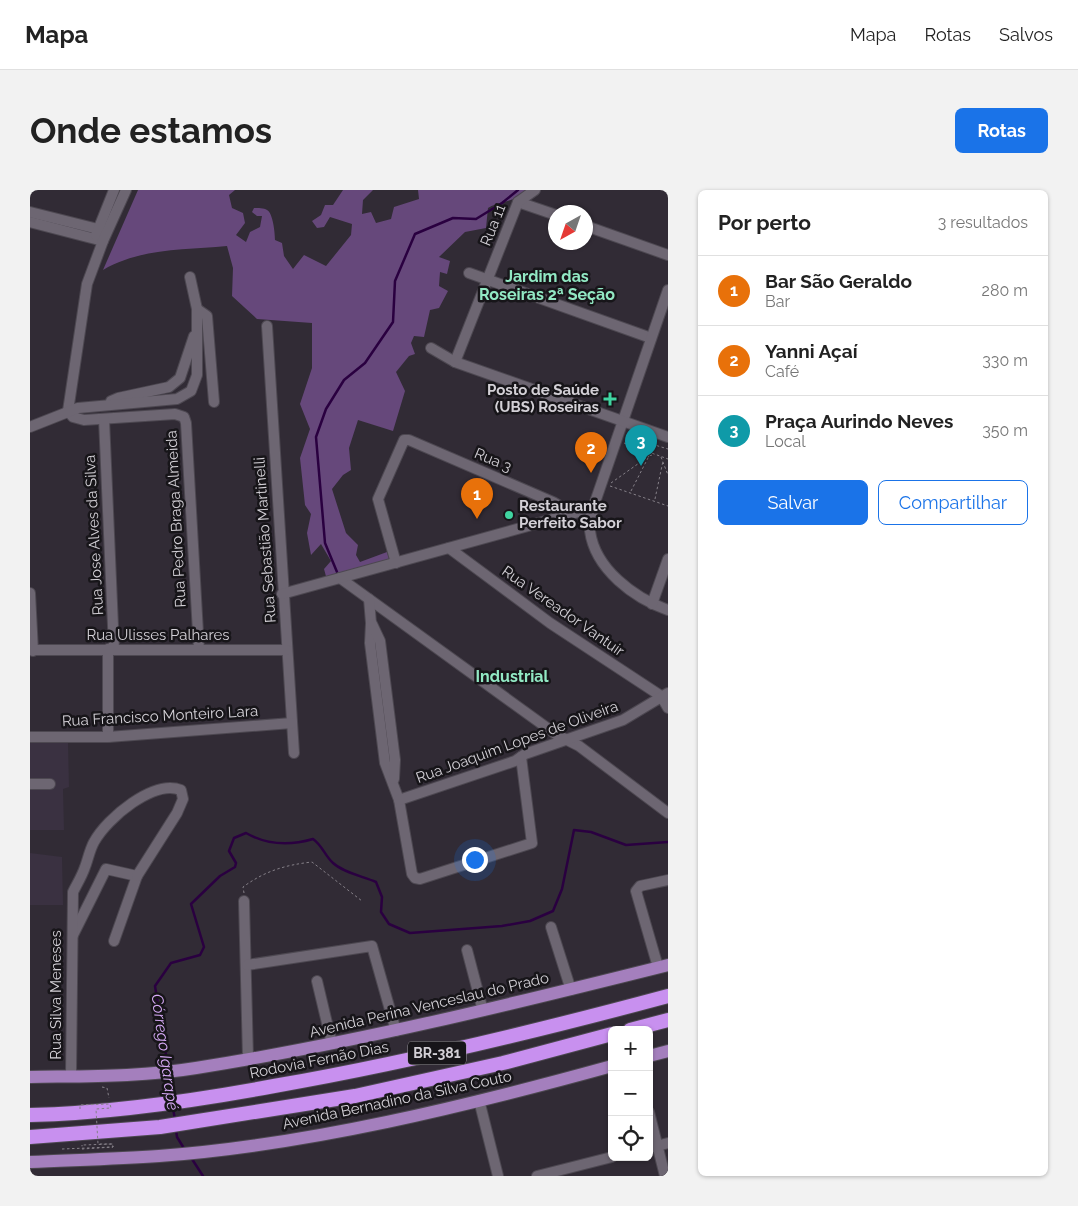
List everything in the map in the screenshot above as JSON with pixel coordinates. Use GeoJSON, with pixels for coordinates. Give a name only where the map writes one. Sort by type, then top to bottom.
{"type":"FeatureCollection","features":[{"type":"Feature","properties":{"kind":"highway","name":"Rodovia Fernão Dias"},"geometry":{"type":"LineString","coordinates":[[30,1115],[67,1114],[158,1105],[204,1099],[345,1074],[668,996]]}},
{"type":"Feature","properties":{"kind":"highway"},"geometry":{"type":"LineString","coordinates":[[645,1026],[668,1020]]}},
{"type":"Feature","properties":{"kind":"highway","name":"BR-381"},"geometry":{"type":"LineString","coordinates":[[30,1137],[160,1127],[355,1096],[503,1063],[608,1035]]}},
{"type":"Feature","properties":{"kind":"main road","name":"Avenida Perina Venceslau do Prado"},"geometry":{"type":"LineString","coordinates":[[30,1077],[168,1071],[332,1044],[483,1012],[663,966]]}},
{"type":"Feature","properties":{"kind":"main road"},"geometry":{"type":"LineString","coordinates":[[653,1055],[668,1052]]}},
{"type":"Feature","properties":{"kind":"main road","name":"Avenida Bernadino da Silva Couto"},"geometry":{"type":"LineString","coordinates":[[30,1162],[159,1156],[224,1149],[363,1126],[479,1100],[608,1067]]}},
{"type":"Feature","properties":{"kind":"street"},"geometry":{"type":"LineString","coordinates":[[104,419],[84,420],[73,417],[68,411],[87,284],[98,236],[114,190]]}},
{"type":"Feature","properties":{"kind":"street"},"geometry":{"type":"LineString","coordinates":[[98,236],[126,190]]}},
{"type":"Feature","properties":{"kind":"street","name":"Rua 11"},"geometry":{"type":"LineString","coordinates":[[455,362],[518,202],[535,190]]}},
{"type":"Feature","properties":{"kind":"street"},"geometry":{"type":"LineString","coordinates":[[518,202],[548,212]]}},
{"type":"Feature","properties":{"kind":"street"},"geometry":{"type":"LineString","coordinates":[[30,212],[98,236]]}},
{"type":"Feature","properties":{"kind":"street"},"geometry":{"type":"LineString","coordinates":[[30,222],[98,236]]}},
{"type":"Feature","properties":{"kind":"street"},"geometry":{"type":"LineString","coordinates":[[593,228],[668,255]]}},
{"type":"Feature","properties":{"kind":"street"},"geometry":{"type":"LineString","coordinates":[[469,273],[651,338]]}},
{"type":"Feature","properties":{"kind":"street"},"geometry":{"type":"LineString","coordinates":[[30,427],[68,411],[177,399],[191,391],[197,375],[197,308],[190,277]]}},
{"type":"Feature","properties":{"kind":"street"},"geometry":{"type":"LineString","coordinates":[[668,290],[593,508],[590,528],[598,553],[618,580],[652,604],[668,610]]}},
{"type":"Feature","properties":{"kind":"street"},"geometry":{"type":"LineString","coordinates":[[197,308],[207,316],[214,402]]}},
{"type":"Feature","properties":{"kind":"street","name":"Rua Sebastião Martinelli"},"geometry":{"type":"LineString","coordinates":[[267,326],[282,594],[294,753]]}},
{"type":"Feature","properties":{"kind":"street"},"geometry":{"type":"LineString","coordinates":[[104,406],[118,398],[169,387],[180,378],[197,329]]}},
{"type":"Feature","properties":{"kind":"street"},"geometry":{"type":"LineString","coordinates":[[431,348],[455,362],[668,437]]}},
{"type":"Feature","properties":{"kind":"street","name":"Rua Pedro Braga Almeida"},"geometry":{"type":"LineString","coordinates":[[104,419],[175,414],[184,417],[186,423],[199,650]]}},
{"type":"Feature","properties":{"kind":"street","name":"Rua Jose Alves da Silva"},"geometry":{"type":"LineString","coordinates":[[104,419],[111,649],[108,737]]}},
{"type":"Feature","properties":{"kind":"street","name":"Rua 3"},"geometry":{"type":"LineString","coordinates":[[396,563],[378,499],[404,440],[409,440],[553,502],[558,505],[564,516]]}},
{"type":"Feature","properties":{"kind":"street"},"geometry":{"type":"LineString","coordinates":[[282,594],[593,508]]}},
{"type":"Feature","properties":{"kind":"street","name":"Rua Vereador Vantuir"},"geometry":{"type":"LineString","coordinates":[[449,548],[550,622],[664,694]]}},
{"type":"Feature","properties":{"kind":"street"},"geometry":{"type":"LineString","coordinates":[[652,604],[668,559]]}},
{"type":"Feature","properties":{"kind":"street"},"geometry":{"type":"LineString","coordinates":[[340,578],[557,735],[579,746],[668,813]]}},
{"type":"Feature","properties":{"kind":"street"},"geometry":{"type":"LineString","coordinates":[[30,593],[32,650]]}},
{"type":"Feature","properties":{"kind":"street"},"geometry":{"type":"LineString","coordinates":[[369,599],[371,623],[380,641],[395,760],[394,783],[399,800],[412,874],[415,878],[420,879],[532,843],[521,757]]}},
{"type":"Feature","properties":{"kind":"street","name":"Rua Ulisses Palhares"},"geometry":{"type":"LineString","coordinates":[[32,650],[287,650]]}},
{"type":"Feature","properties":{"kind":"street"},"geometry":{"type":"LineString","coordinates":[[664,694],[668,708]]}},
{"type":"Feature","properties":{"kind":"street","name":"Rua Joaquim Lopes de Oliveira"},"geometry":{"type":"LineString","coordinates":[[399,800],[624,720],[664,694]]}},
{"type":"Feature","properties":{"kind":"street","name":"Rua Francisco Monteiro Lara"},"geometry":{"type":"LineString","coordinates":[[30,737],[108,737],[292,723]]}},
{"type":"Feature","properties":{"kind":"street"},"geometry":{"type":"LineString","coordinates":[[30,784],[50,784]]}},
{"type":"Feature","properties":{"kind":"street","name":"Rua Silva Meneses"},"geometry":{"type":"LineString","coordinates":[[71,1076],[73,892],[85,867],[93,842],[104,827],[132,802],[158,789],[172,786],[181,790],[183,799],[177,813],[137,876]]}},
{"type":"Feature","properties":{"kind":"street"},"geometry":{"type":"LineString","coordinates":[[71,938],[106,870],[137,876],[114,941]]}},
{"type":"Feature","properties":{"kind":"street"},"geometry":{"type":"LineString","coordinates":[[663,966],[636,894],[636,889],[668,880]]}},
{"type":"Feature","properties":{"kind":"street"},"geometry":{"type":"LineString","coordinates":[[244,901],[248,1058]]}},
{"type":"Feature","properties":{"kind":"street"},"geometry":{"type":"LineString","coordinates":[[551,927],[570,990]]}},
{"type":"Feature","properties":{"kind":"street"},"geometry":{"type":"LineString","coordinates":[[247,965],[372,946],[396,1031]]}},
{"type":"Feature","properties":{"kind":"street"},"geometry":{"type":"LineString","coordinates":[[468,950],[483,1012]]}},
{"type":"Feature","properties":{"kind":"street"},"geometry":{"type":"LineString","coordinates":[[317,981],[332,1044]]}},
{"type":"Feature","properties":{"kind":"street"},"geometry":{"type":"LineString","coordinates":[[479,1100],[498,1176]]}},
{"type":"Feature","properties":{"kind":"street"},"geometry":{"type":"LineString","coordinates":[[650,1116],[665,1176]]}},
{"type":"Feature","properties":{"kind":"street"},"geometry":{"type":"LineString","coordinates":[[536,1176],[608,1158]]}},
{"type":"Feature","properties":{"kind":"path"},"geometry":{"type":"LineString","coordinates":[[621,447],[626,436],[668,449]]}},
{"type":"Feature","properties":{"kind":"path"},"geometry":{"type":"LineString","coordinates":[[623,443],[668,459]]}},
{"type":"Feature","properties":{"kind":"path"},"geometry":{"type":"LineString","coordinates":[[608,485],[653,454]]}},
{"type":"Feature","properties":{"kind":"path"},"geometry":{"type":"LineString","coordinates":[[631,492],[649,456]]}},
{"type":"Feature","properties":{"kind":"path"},"geometry":{"type":"LineString","coordinates":[[661,457],[668,475]]}},
{"type":"Feature","properties":{"kind":"path"},"geometry":{"type":"LineString","coordinates":[[654,501],[663,461]]}},
{"type":"Feature","properties":{"kind":"path"},"geometry":{"type":"LineString","coordinates":[[608,485],[611,478]]}},
{"type":"Feature","properties":{"kind":"path"},"geometry":{"type":"LineString","coordinates":[[608,485],[668,506]]}},
{"type":"Feature","properties":{"kind":"path"},"geometry":{"type":"LineString","coordinates":[[244,901],[244,888],[258,876],[283,866],[312,862],[362,901]]}},
{"type":"Feature","properties":{"kind":"path"},"geometry":{"type":"LineString","coordinates":[[81,1148],[89,1148],[97,1148],[113,1147],[112,1144],[82,1145],[82,1149],[113,1147],[113,1144],[98,1144],[96,1109],[111,1108],[110,1104],[103,1104],[80,1105],[80,1109],[110,1107],[109,1097],[107,1088],[97,1086]]}},
{"type":"Feature","properties":{"kind":"shaded area"},"geometry":{"type":"Polygon","coordinates":[[[138,190],[235,190],[229,195],[232,208],[243,213],[245,223],[236,235],[246,242],[250,232],[260,227],[262,216],[257,216],[252,212],[254,208],[267,210],[272,219],[275,240],[282,243],[284,256],[293,269],[304,255],[326,266],[351,235],[352,224],[330,217],[324,227],[317,228],[312,221],[321,215],[325,205],[333,205],[343,190],[373,190],[363,200],[362,214],[371,212],[376,223],[391,219],[394,207],[419,199],[418,190],[527,190],[512,200],[488,208],[486,228],[465,232],[439,257],[450,261],[447,274],[440,272],[439,286],[448,291],[439,308],[430,310],[424,337],[414,336],[411,343],[415,354],[409,356],[396,372],[405,391],[393,431],[358,420],[349,448],[351,470],[343,475],[332,489],[346,533],[358,545],[356,555],[360,562],[387,552],[390,562],[327,580],[324,569],[331,561],[321,544],[311,555],[307,533],[311,514],[305,505],[300,458],[310,429],[300,404],[312,368],[312,323],[257,319],[232,296],[233,268],[227,246],[147,254],[117,263],[103,270],[138,190]]]}},
{"type":"Feature","properties":{"kind":"shaded area"},"geometry":{"type":"Polygon","coordinates":[[[68,742],[69,787],[63,789],[64,830],[30,830],[30,743],[68,742]]]}},
{"type":"Feature","properties":{"kind":"shaded area"},"geometry":{"type":"Polygon","coordinates":[[[30,853],[62,857],[63,905],[30,905],[30,853]]]}},
{"type":"Feature","properties":{"kind":"waterway"},"geometry":{"type":"LineString","coordinates":[[337,572],[325,543],[316,437],[326,409],[344,380],[365,363],[393,322],[395,281],[415,234],[453,218],[476,219],[502,203],[518,190]]}},
{"type":"Feature","properties":{"kind":"waterway","name":"Córrego Igarapé"},"geometry":{"type":"LineString","coordinates":[[168,1068],[155,986],[171,963],[200,955],[204,947],[191,904],[220,876],[235,867],[236,863],[229,851],[234,838],[246,833],[262,840],[278,843],[295,843],[313,839],[337,866],[376,882],[382,897],[381,912],[389,924],[410,933],[502,926],[530,921],[553,911],[562,889],[574,830],[591,832],[626,845],[668,842]]}},
{"type":"Feature","properties":{"kind":"waterway","name":"Córrego Igarapé"},"geometry":{"type":"LineString","coordinates":[[169,1076],[172,1097]]}},
{"type":"Feature","properties":{"kind":"waterway","name":"Córrego Igarapé"},"geometry":{"type":"LineString","coordinates":[[173,1108],[175,1120]]}},
{"type":"Feature","properties":{"kind":"waterway","name":"Córrego Igarapé"},"geometry":{"type":"LineString","coordinates":[[176,1130],[177,1137],[185,1150]]}},
{"type":"Feature","properties":{"kind":"waterway","name":"Córrego Igarapé"},"geometry":{"type":"LineString","coordinates":[[190,1156],[203,1176]]}},
{"type":"Feature","properties":{"kind":"place","name":"Posto de Saúde (UBS) Roseiras"},"geometry":{"type":"Point","coordinates":[610,399]}},
{"type":"Feature","properties":{"kind":"place","name":"Praça Aurindo Neves"},"geometry":{"type":"Point","coordinates":[641,466]}},
{"type":"Feature","properties":{"kind":"place","name":"Yanni Açaí"},"geometry":{"type":"Point","coordinates":[591,473]}},
{"type":"Feature","properties":{"kind":"place","name":"Restaurante Perfeito Sabor"},"geometry":{"type":"Point","coordinates":[509,515]}},
{"type":"Feature","properties":{"kind":"place","name":"Bar São Geraldo"},"geometry":{"type":"Point","coordinates":[477,519]}},
{"type":"Feature","properties":{"kind":"district","name":"Jardim das Roseiras 2ª Seção"},"geometry":{"type":"Point","coordinates":[547,285]}},
{"type":"Feature","properties":{"kind":"district","name":"Industrial"},"geometry":{"type":"Point","coordinates":[512,676]}}]}
